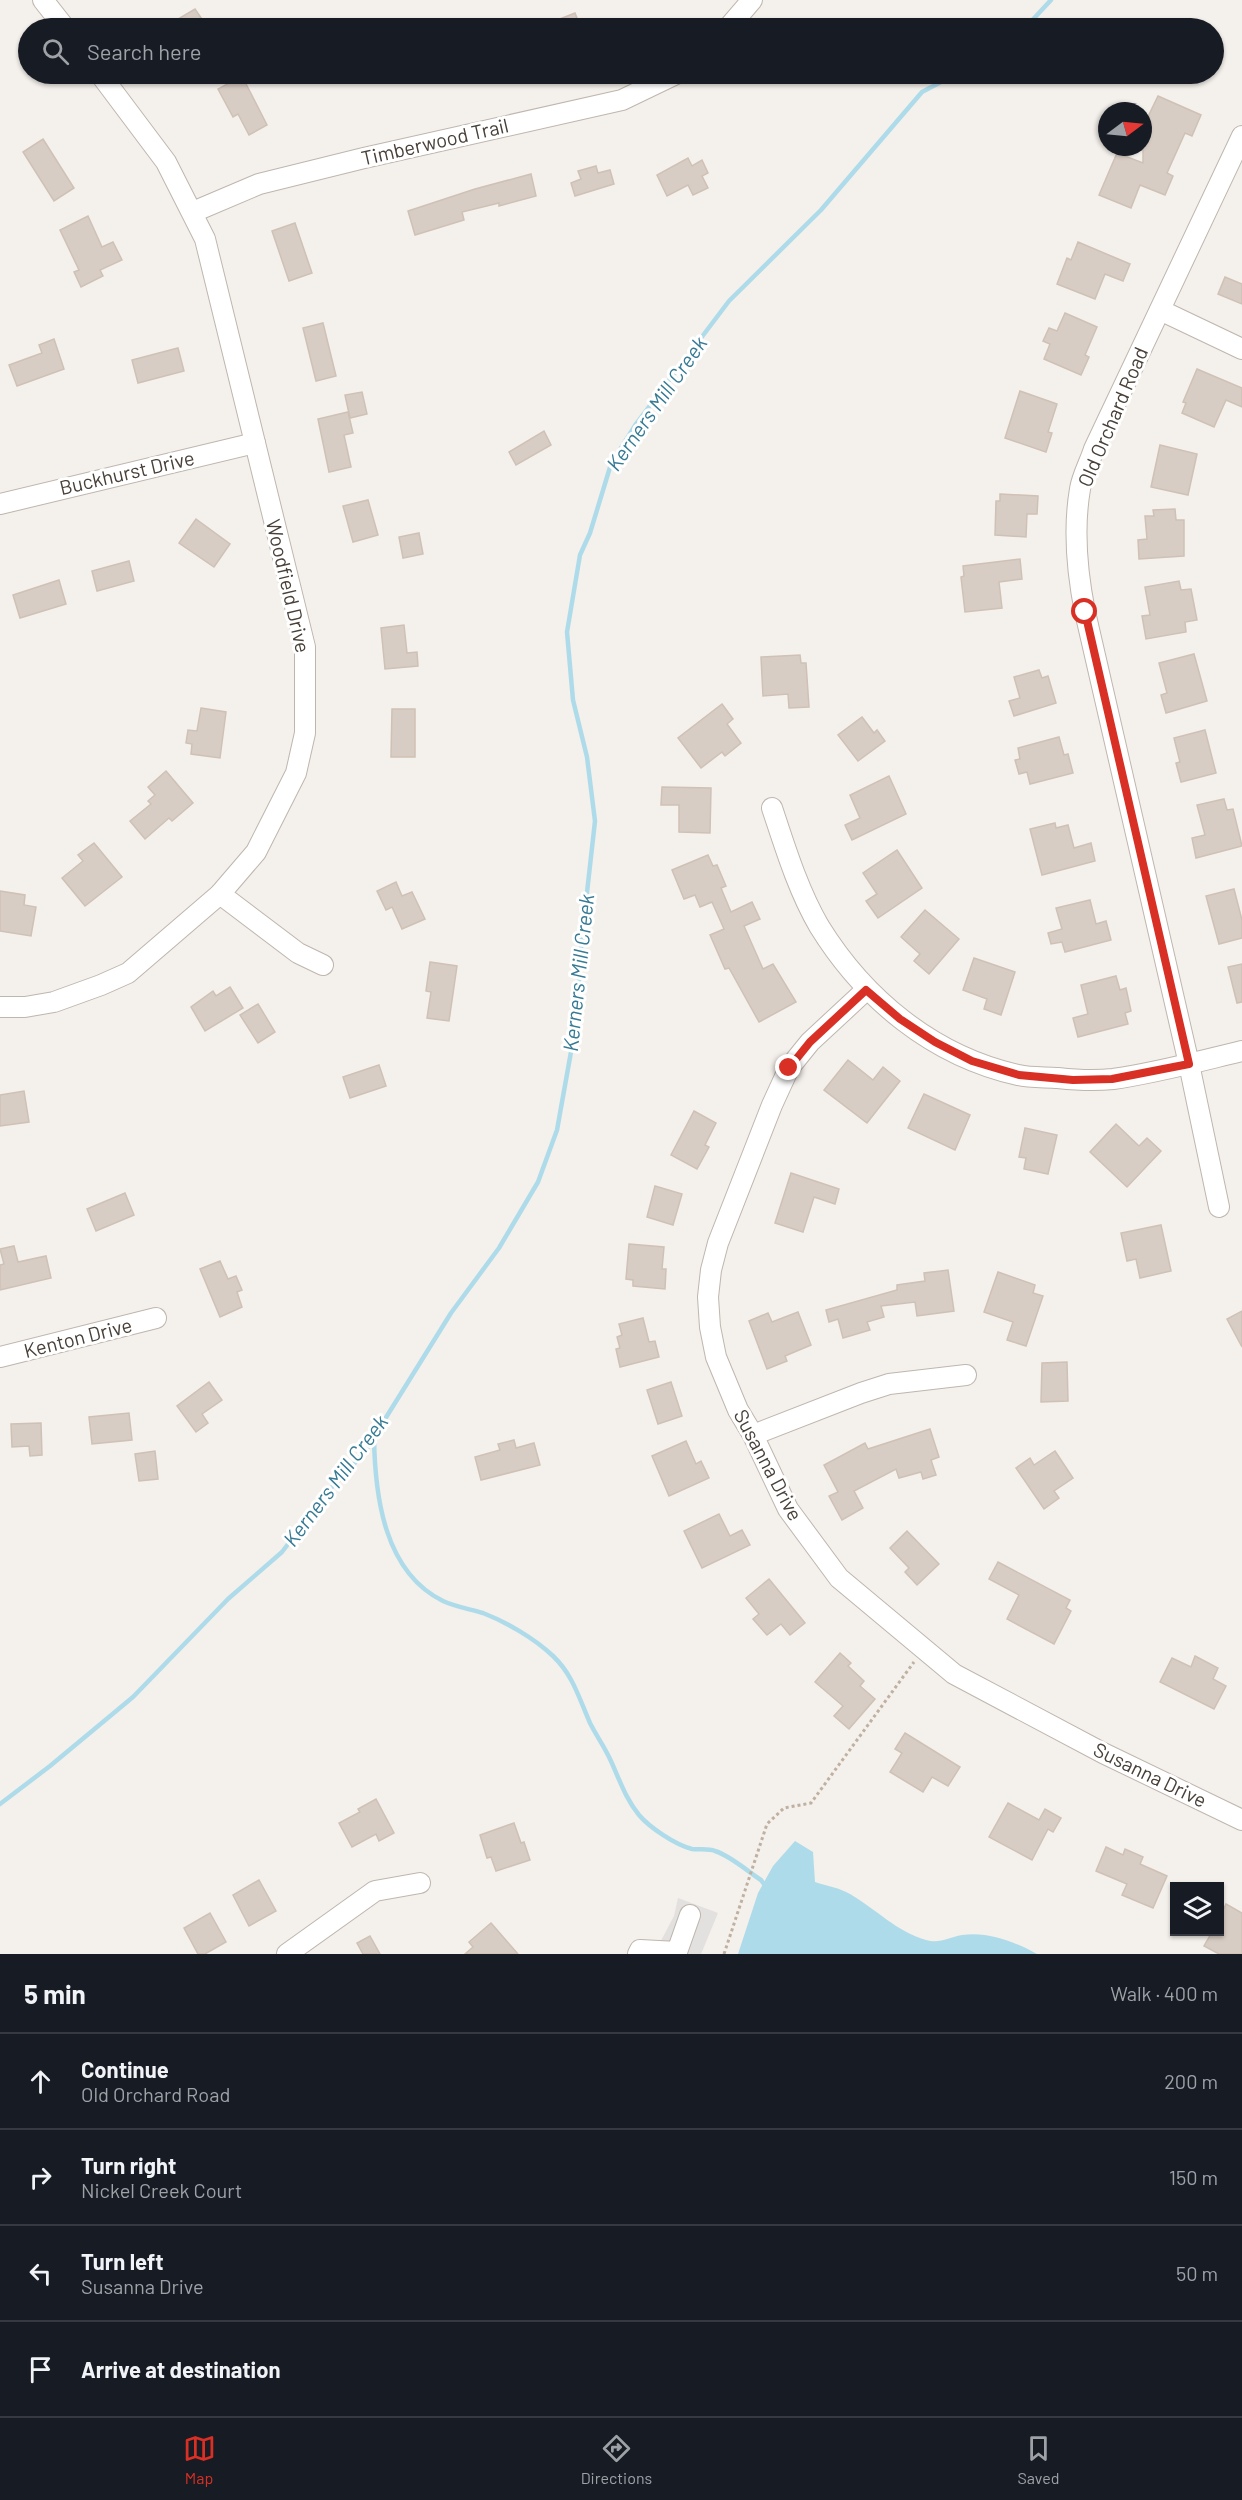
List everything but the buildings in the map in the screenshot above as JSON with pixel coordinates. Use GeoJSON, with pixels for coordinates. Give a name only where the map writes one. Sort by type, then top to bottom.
{"type":"FeatureCollection","features":[{"type":"Feature","properties":{"kind":"street"},"geometry":{"type":"LineString","coordinates":[[43,0],[57,18]]}},
{"type":"Feature","properties":{"kind":"street"},"geometry":{"type":"LineString","coordinates":[[737,18],[752,0]]}},
{"type":"Feature","properties":{"kind":"street","name":"Woodfield Drive"},"geometry":{"type":"LineString","coordinates":[[0,1007],[25,1007],[54,1002],[128,973],[220,894],[256,852],[296,773],[305,733],[305,647],[205,239],[166,162],[108,84]]}},
{"type":"Feature","properties":{"kind":"street","name":"Timberwood Trail"},"geometry":{"type":"LineString","coordinates":[[193,212],[259,184],[622,99],[654,84]]}},
{"type":"Feature","properties":{"kind":"street","name":"Old Orchard Road"},"geometry":{"type":"LineString","coordinates":[[1219,1207],[1189,1064],[1078,574],[1077,530],[1080,487],[1094,449],[1242,136]]}},
{"type":"Feature","properties":{"kind":"street"},"geometry":{"type":"LineString","coordinates":[[1160,310],[1242,349]]}},
{"type":"Feature","properties":{"kind":"street","name":"Buckhurst Drive"},"geometry":{"type":"LineString","coordinates":[[0,504],[255,443]]}},
{"type":"Feature","properties":{"kind":"street"},"geometry":{"type":"LineString","coordinates":[[772,808],[802,889],[819,926],[866,990],[900,1019],[935,1042],[972,1061],[1019,1075],[1073,1080],[1112,1079],[1242,1051]]}},
{"type":"Feature","properties":{"kind":"street"},"geometry":{"type":"LineString","coordinates":[[220,894],[298,953],[323,965]]}},
{"type":"Feature","properties":{"kind":"street","name":"Susanna Drive"},"geometry":{"type":"LineString","coordinates":[[866,990],[810,1042],[789,1068],[718,1243],[708,1297],[710,1327],[716,1357],[738,1410],[753,1435],[788,1509],[839,1578],[954,1674],[1103,1753],[1242,1820]]}},
{"type":"Feature","properties":{"kind":"street","name":"Kenton Drive"},"geometry":{"type":"LineString","coordinates":[[0,1357],[156,1318]]}},
{"type":"Feature","properties":{"kind":"street"},"geometry":{"type":"LineString","coordinates":[[753,1435],[889,1384],[966,1375]]}},
{"type":"Feature","properties":{"kind":"street"},"geometry":{"type":"LineString","coordinates":[[287,1954],[375,1891],[420,1883]]}},
{"type":"Feature","properties":{"kind":"street"},"geometry":{"type":"LineString","coordinates":[[639,1952],[677,1952],[690,1916]]}},
{"type":"Feature","properties":{"kind":"path"},"geometry":{"type":"LineString","coordinates":[[724,1954],[767,1824],[784,1808],[811,1803],[924,1649]]}},
{"type":"Feature","properties":{"kind":"shaded area"},"geometry":{"type":"Polygon","coordinates":[[[678,1898],[718,1913],[701,1954],[654,1954],[674,1916],[678,1898]]]}},
{"type":"Feature","properties":{"kind":"water"},"geometry":{"type":"Polygon","coordinates":[[[795,1841],[813,1852],[815,1882],[850,1894],[906,1932],[926,1940],[936,1941],[972,1934],[991,1936],[1020,1945],[1037,1954],[738,1954],[758,1893],[773,1866],[795,1841]]]}},
{"type":"Feature","properties":{"kind":"waterway","name":"Kerners Mill Creek"},"geometry":{"type":"LineString","coordinates":[[1034,18],[1051,0]]}},
{"type":"Feature","properties":{"kind":"waterway","name":"Kerners Mill Creek"},"geometry":{"type":"LineString","coordinates":[[0,1804],[133,1697],[228,1599],[282,1552],[329,1490],[367,1448],[451,1313],[499,1248],[538,1182],[557,1130],[576,1024],[582,937],[595,821],[587,757],[573,700],[567,632],[580,555],[590,533],[611,464],[636,424],[729,301],[821,210],[922,92],[937,84]]}},
{"type":"Feature","properties":{"kind":"waterway"},"geometry":{"type":"LineString","coordinates":[[374,1438],[381,1507],[387,1530],[407,1571],[423,1588],[443,1601],[501,1621],[529,1637],[553,1656],[571,1679],[590,1723],[608,1754],[626,1795],[639,1815],[656,1830],[679,1844],[692,1849],[712,1850],[727,1856],[761,1880],[766,1887]]}},
{"type":"Feature","properties":{"kind":"route"},"geometry":{"type":"LineString","coordinates":[[789,1068],[810,1042],[866,990],[900,1019],[935,1042],[972,1061],[1019,1075],[1073,1080],[1112,1079],[1189,1064],[1085,612]]}}]}
